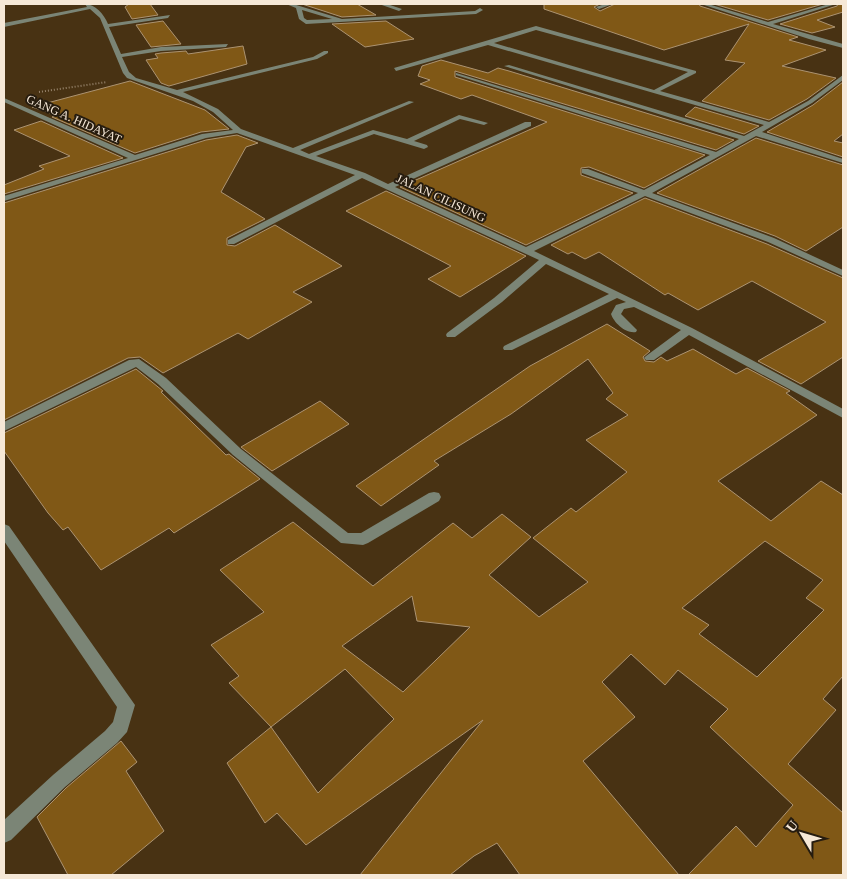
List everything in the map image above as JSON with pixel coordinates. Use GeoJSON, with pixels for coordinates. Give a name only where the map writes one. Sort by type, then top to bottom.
{"type":"FeatureCollection","features":[{"type":"Feature","properties":{"kind":"street"},"geometry":{"type":"LineString","coordinates":[[289,4],[342,21]]}},
{"type":"Feature","properties":{"kind":"street"},"geometry":{"type":"LineString","coordinates":[[382,4],[399,9]]}},
{"type":"Feature","properties":{"kind":"street"},"geometry":{"type":"LineString","coordinates":[[599,7],[610,4]]}},
{"type":"Feature","properties":{"kind":"street"},"geometry":{"type":"LineString","coordinates":[[704,4],[843,46]]}},
{"type":"Feature","properties":{"kind":"street"},"geometry":{"type":"LineString","coordinates":[[768,24],[834,4]]}},
{"type":"Feature","properties":{"kind":"street"},"geometry":{"type":"LineString","coordinates":[[4,25],[90,5],[102,17],[126,73],[130,78],[176,92],[220,113],[230,120],[238,131]]}},
{"type":"Feature","properties":{"kind":"street"},"geometry":{"type":"LineString","coordinates":[[299,8],[302,19],[306,22],[476,12],[480,10],[478,6]]}},
{"type":"Feature","properties":{"kind":"street"},"geometry":{"type":"LineString","coordinates":[[106,26],[168,16]]}},
{"type":"Feature","properties":{"kind":"street"},"geometry":{"type":"LineString","coordinates":[[396,69],[536,28],[694,72],[654,92]]}},
{"type":"Feature","properties":{"kind":"street"},"geometry":{"type":"LineString","coordinates":[[489,43],[770,125]]}},
{"type":"Feature","properties":{"kind":"street"},"geometry":{"type":"LineString","coordinates":[[119,56],[161,49],[226,44]]}},
{"type":"Feature","properties":{"kind":"street"},"geometry":{"type":"LineString","coordinates":[[176,92],[315,58],[326,52]]}},
{"type":"Feature","properties":{"kind":"street"},"geometry":{"type":"LineString","coordinates":[[507,66],[745,139]]}},
{"type":"Feature","properties":{"kind":"street"},"geometry":{"type":"LineString","coordinates":[[458,74],[716,154]]}},
{"type":"Feature","properties":{"kind":"street"},"geometry":{"type":"LineString","coordinates":[[526,251],[647,192],[756,133],[810,102],[843,77]]}},
{"type":"Feature","properties":{"kind":"street","name":"GANG A. HIDAYAT"},"geometry":{"type":"LineString","coordinates":[[4,100],[135,158]]}},
{"type":"Feature","properties":{"kind":"street"},"geometry":{"type":"LineString","coordinates":[[294,150],[411,102]]}},
{"type":"Feature","properties":{"kind":"street"},"geometry":{"type":"LineString","coordinates":[[408,141],[459,117],[484,123]]}},
{"type":"Feature","properties":{"kind":"street"},"geometry":{"type":"LineString","coordinates":[[388,187],[528,124]]}},
{"type":"Feature","properties":{"kind":"street","name":"JALAN CILISUNG"},"geometry":{"type":"LineString","coordinates":[[4,199],[205,136],[238,131],[362,176],[546,259],[688,330],[843,414]]}},
{"type":"Feature","properties":{"kind":"street"},"geometry":{"type":"LineString","coordinates":[[310,156],[373,132],[381,132],[424,147]]}},
{"type":"Feature","properties":{"kind":"street"},"geometry":{"type":"LineString","coordinates":[[756,133],[843,161]]}},
{"type":"Feature","properties":{"kind":"street"},"geometry":{"type":"LineString","coordinates":[[585,171],[647,192],[771,240],[843,273]]}},
{"type":"Feature","properties":{"kind":"street"},"geometry":{"type":"LineString","coordinates":[[231,242],[362,176]]}},
{"type":"Feature","properties":{"kind":"street"},"geometry":{"type":"LineString","coordinates":[[451,334],[498,300],[546,259]]}},
{"type":"Feature","properties":{"kind":"street"},"geometry":{"type":"LineString","coordinates":[[508,348],[617,294]]}},
{"type":"Feature","properties":{"kind":"street"},"geometry":{"type":"LineString","coordinates":[[632,330],[618,319],[616,314],[620,307],[635,303]]}},
{"type":"Feature","properties":{"kind":"street"},"geometry":{"type":"LineString","coordinates":[[650,358],[688,330]]}},
{"type":"Feature","properties":{"kind":"street"},"geometry":{"type":"LineString","coordinates":[[4,427],[133,363],[139,362],[162,381],[236,452],[346,539],[362,539],[434,497]]}},
{"type":"Feature","properties":{"kind":"street"},"geometry":{"type":"LineString","coordinates":[[4,530],[126,705],[121,726],[112,737],[59,781],[4,832]]}},
{"type":"Feature","properties":{"kind":"path"},"geometry":{"type":"LineString","coordinates":[[35,92],[130,78]]}},
{"type":"Feature","properties":{"kind":"building"},"geometry":{"type":"Polygon","coordinates":[[[129,4],[150,4],[158,15],[132,19],[125,7],[129,4]]]}},
{"type":"Feature","properties":{"kind":"building"},"geometry":{"type":"Polygon","coordinates":[[[302,4],[357,4],[376,15],[342,17],[302,4]]]}},
{"type":"Feature","properties":{"kind":"building"},"geometry":{"type":"Polygon","coordinates":[[[544,4],[600,4],[594,7],[600,11],[615,4],[699,4],[700,6],[798,37],[789,40],[826,50],[782,66],[836,78],[807,99],[769,120],[702,101],[745,63],[725,60],[749,24],[664,50],[544,9],[544,4]]]}},
{"type":"Feature","properties":{"kind":"building"},"geometry":{"type":"Polygon","coordinates":[[[714,4],[823,4],[768,20],[714,4]]]}},
{"type":"Feature","properties":{"kind":"building"},"geometry":{"type":"Polygon","coordinates":[[[838,4],[843,4],[843,12],[817,20],[835,27],[812,33],[780,24],[837,6],[838,4]]]}},
{"type":"Feature","properties":{"kind":"building"},"geometry":{"type":"Polygon","coordinates":[[[163,21],[181,44],[151,47],[136,25],[163,21]]]}},
{"type":"Feature","properties":{"kind":"building"},"geometry":{"type":"Polygon","coordinates":[[[386,21],[414,39],[365,47],[332,24],[386,21]]]}},
{"type":"Feature","properties":{"kind":"building"},"geometry":{"type":"Polygon","coordinates":[[[243,46],[247,64],[169,86],[161,83],[146,60],[158,58],[155,54],[161,53],[186,51],[188,54],[243,46]]]}},
{"type":"Feature","properties":{"kind":"building"},"geometry":{"type":"Polygon","coordinates":[[[441,60],[488,73],[498,68],[509,71],[734,140],[716,150],[455,71],[455,77],[705,155],[644,188],[589,167],[581,168],[581,175],[633,193],[526,245],[400,187],[547,122],[472,95],[461,99],[420,84],[430,80],[418,76],[422,66],[441,60]]]}},
{"type":"Feature","properties":{"kind":"building"},"geometry":{"type":"Polygon","coordinates":[[[130,81],[205,110],[229,129],[201,132],[135,153],[52,117],[56,115],[32,107],[130,81]]]}},
{"type":"Feature","properties":{"kind":"building"},"geometry":{"type":"Polygon","coordinates":[[[843,82],[843,134],[834,141],[843,143],[843,157],[767,132],[813,105],[843,82]]]}},
{"type":"Feature","properties":{"kind":"building"},"geometry":{"type":"Polygon","coordinates":[[[695,107],[759,126],[744,134],[685,116],[695,107]]]}},
{"type":"Feature","properties":{"kind":"building"},"geometry":{"type":"Polygon","coordinates":[[[41,121],[123,158],[4,194],[4,185],[44,169],[39,166],[70,156],[14,130],[41,121]]]}},
{"type":"Feature","properties":{"kind":"building"},"geometry":{"type":"Polygon","coordinates":[[[237,135],[258,143],[246,147],[221,192],[265,219],[227,238],[227,245],[235,246],[275,225],[342,266],[293,292],[312,302],[248,339],[238,333],[163,373],[140,357],[128,358],[4,420],[4,203],[206,140],[237,135]]]}},
{"type":"Feature","properties":{"kind":"building"},"geometry":{"type":"Polygon","coordinates":[[[756,138],[843,165],[843,227],[806,251],[775,236],[657,193],[756,138]]]}},
{"type":"Feature","properties":{"kind":"building"},"geometry":{"type":"Polygon","coordinates":[[[386,191],[526,256],[460,297],[428,279],[451,266],[346,211],[386,191]]]}},
{"type":"Feature","properties":{"kind":"building"},"geometry":{"type":"Polygon","coordinates":[[[645,198],[767,244],[843,278],[843,357],[801,384],[758,361],[826,322],[752,281],[698,310],[668,293],[665,295],[599,252],[585,259],[572,252],[568,254],[551,245],[645,198]]]}},
{"type":"Feature","properties":{"kind":"building"},"geometry":{"type":"Polygon","coordinates":[[[607,324],[650,351],[643,357],[645,361],[654,362],[661,357],[667,361],[693,349],[736,374],[747,368],[790,391],[786,393],[817,415],[718,481],[771,521],[821,481],[843,495],[843,676],[823,699],[836,710],[788,764],[843,813],[843,875],[688,875],[736,826],[756,847],[793,805],[710,727],[728,709],[678,670],[665,685],[631,654],[602,682],[635,717],[583,761],[679,875],[520,875],[497,843],[474,856],[450,875],[360,875],[483,720],[306,845],[277,813],[265,823],[227,763],[271,727],[229,683],[239,676],[211,645],[264,612],[220,570],[293,522],[373,586],[453,523],[472,538],[502,514],[531,537],[489,575],[539,617],[588,582],[533,538],[571,508],[576,512],[627,472],[586,440],[628,415],[606,399],[613,393],[588,359],[511,414],[434,461],[439,465],[381,506],[356,486],[530,366],[607,324]],[[765,541],[682,608],[709,625],[699,634],[757,677],[824,610],[806,598],[823,580],[765,541]],[[412,596],[342,646],[403,692],[470,627],[417,621],[412,596]],[[345,669],[271,727],[318,793],[394,719],[345,669]]]}},
{"type":"Feature","properties":{"kind":"building"},"geometry":{"type":"Polygon","coordinates":[[[136,369],[163,391],[161,392],[226,455],[229,454],[260,479],[174,533],[169,528],[101,570],[68,527],[63,530],[48,513],[4,451],[4,433],[136,369]]]}},
{"type":"Feature","properties":{"kind":"building"},"geometry":{"type":"Polygon","coordinates":[[[320,401],[349,424],[272,471],[241,447],[320,401]]]}},
{"type":"Feature","properties":{"kind":"building"},"geometry":{"type":"Polygon","coordinates":[[[121,741],[137,762],[126,771],[164,831],[111,875],[68,875],[37,817],[66,788],[121,741]]]}}]}
